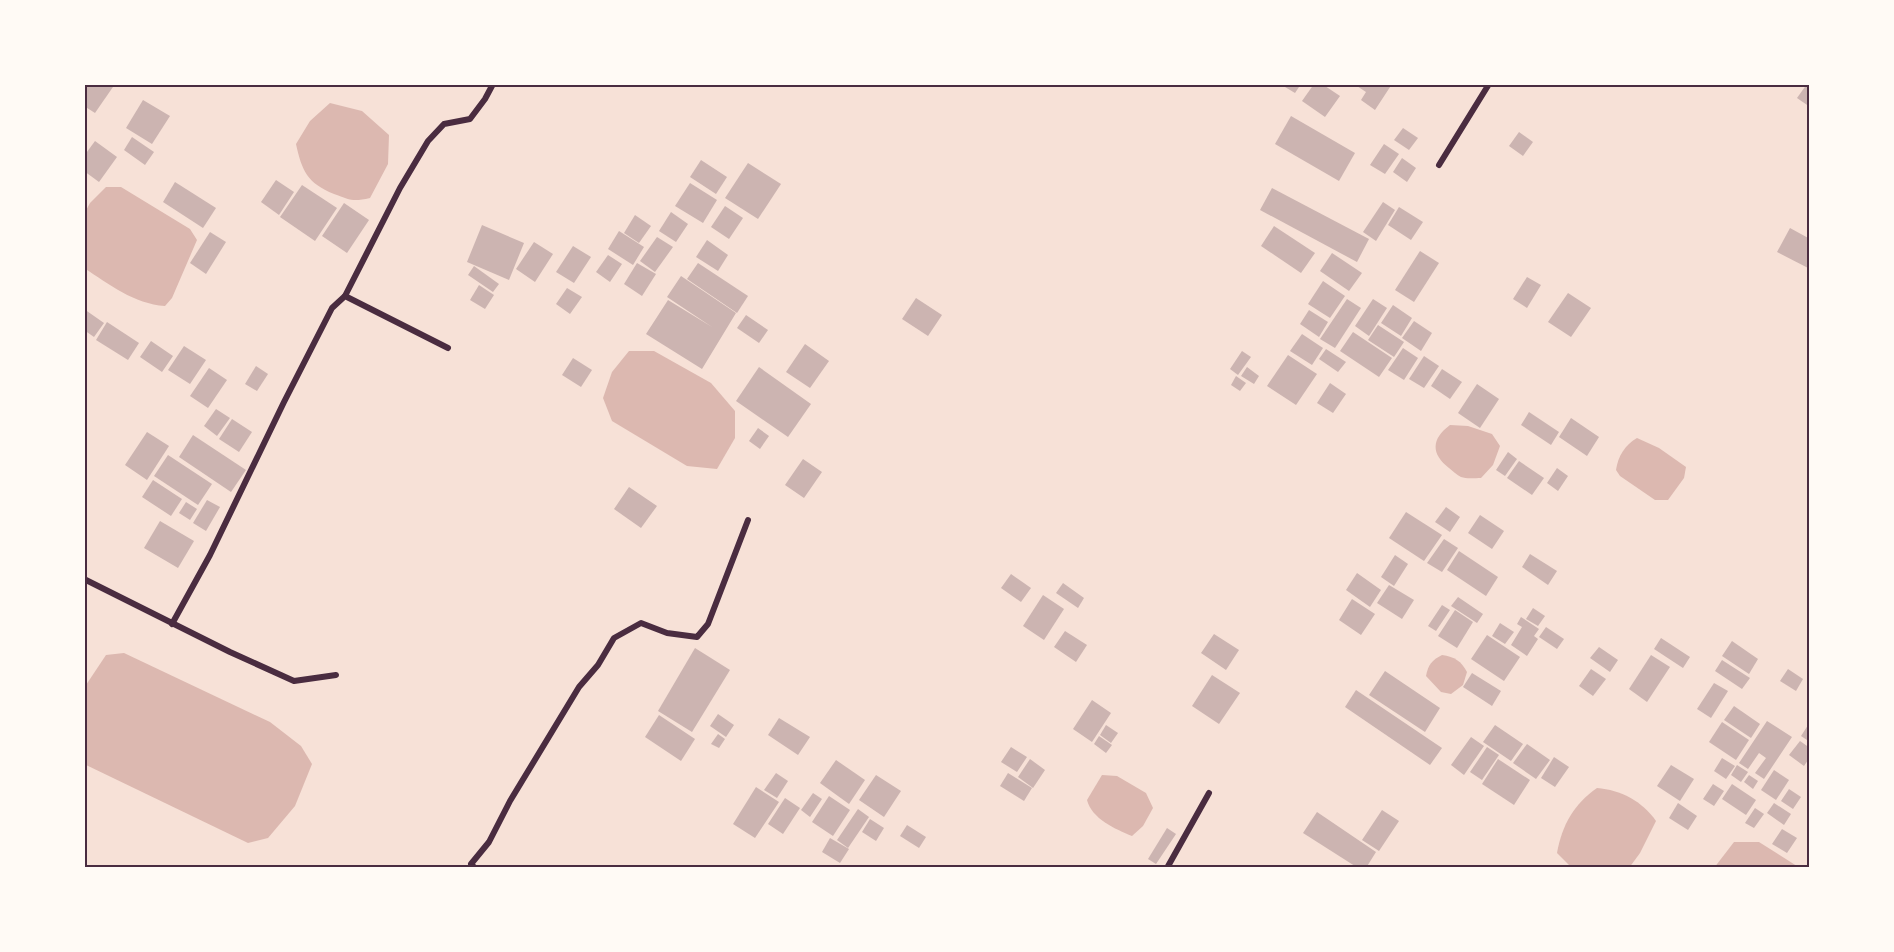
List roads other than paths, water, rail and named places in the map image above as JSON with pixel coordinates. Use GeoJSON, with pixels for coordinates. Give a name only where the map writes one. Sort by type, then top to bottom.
{"type":"FeatureCollection","features":[{"type":"Feature","properties":{"kind":"street"},"geometry":{"type":"LineString","coordinates":[[172,624],[210,555],[332,308],[345,296],[400,188],[428,141],[444,124],[471,119],[493,84]]}},
{"type":"Feature","properties":{"kind":"street"},"geometry":{"type":"LineString","coordinates":[[1439,165],[1489,84]]}},
{"type":"Feature","properties":{"kind":"street"},"geometry":{"type":"LineString","coordinates":[[345,296],[448,348]]}},
{"type":"Feature","properties":{"kind":"street"},"geometry":{"type":"LineString","coordinates":[[475,868],[471,864],[489,842],[510,801],[579,687],[598,664],[614,638],[641,622],[667,633],[697,637],[708,624],[748,520]]}},
{"type":"Feature","properties":{"kind":"street"},"geometry":{"type":"LineString","coordinates":[[84,579],[172,624],[294,681],[336,675]]}},
{"type":"Feature","properties":{"kind":"street"},"geometry":{"type":"LineString","coordinates":[[1167,868],[1209,793]]}}]}
